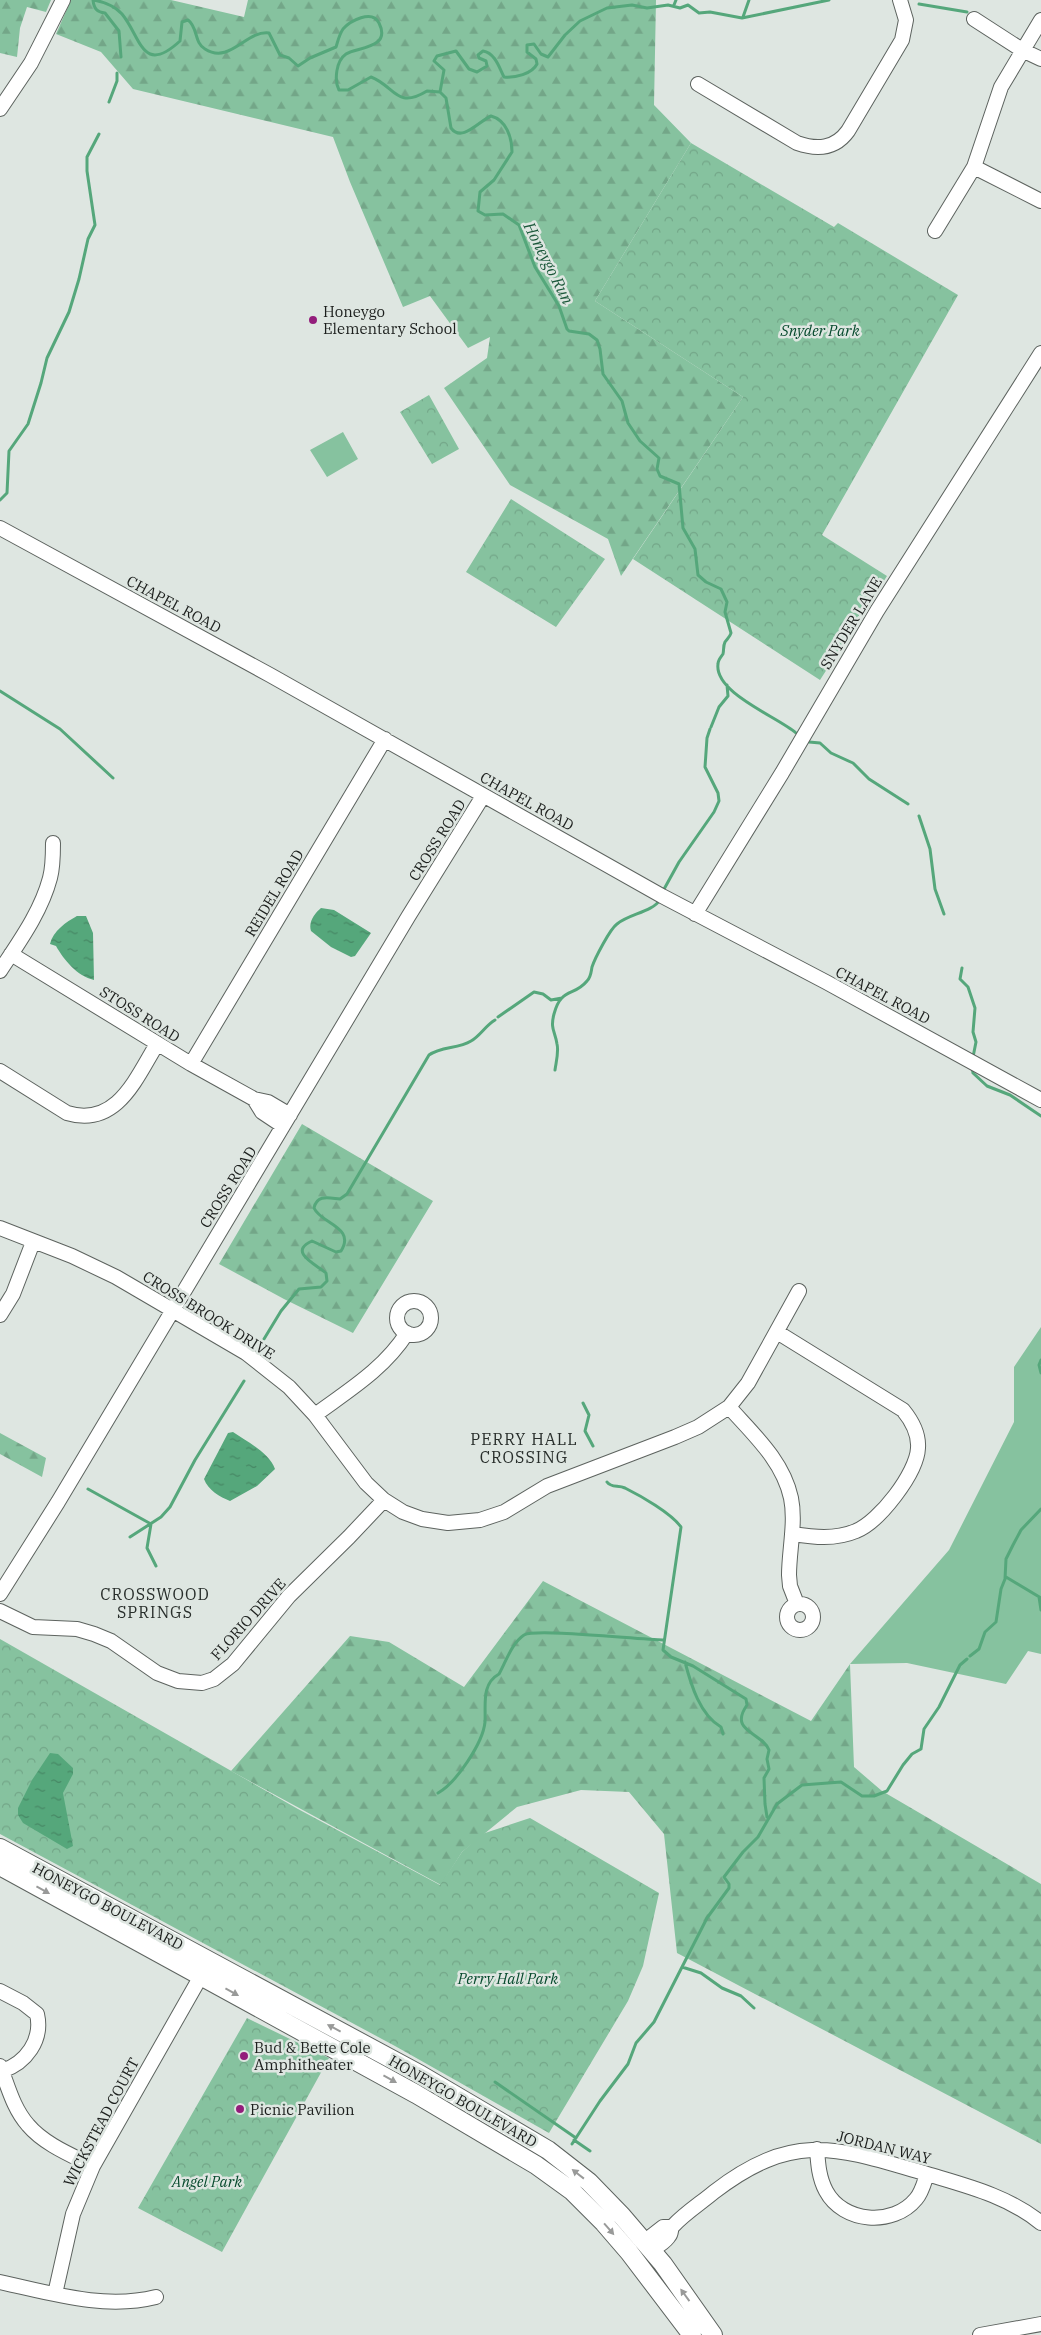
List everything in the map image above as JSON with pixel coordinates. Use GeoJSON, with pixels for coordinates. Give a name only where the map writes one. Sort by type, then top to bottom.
{"type":"FeatureCollection","features":[{"type":"Feature","properties":{"kind":"main road","name":"HONEYGO BOULEVARD"},"geometry":{"type":"LineString","coordinates":[[0,1848],[413,2071],[548,2150],[589,2182],[648,2246],[713,2335]]}},
{"type":"Feature","properties":{"kind":"main road","name":"HONEYGO BOULEVARD"},"geometry":{"type":"LineString","coordinates":[[0,1866],[408,2089],[536,2165],[572,2191],[604,2223],[629,2252],[692,2335]]}},
{"type":"Feature","properties":{"kind":"street"},"geometry":{"type":"LineString","coordinates":[[698,84],[797,143],[818,148],[832,146],[842,139],[848,131],[902,40],[906,20],[900,0]]}},
{"type":"Feature","properties":{"kind":"street"},"geometry":{"type":"LineString","coordinates":[[0,109],[31,63],[63,1]]}},
{"type":"Feature","properties":{"kind":"street"},"geometry":{"type":"LineString","coordinates":[[974,19],[1022,50],[1041,59]]}},
{"type":"Feature","properties":{"kind":"street"},"geometry":{"type":"LineString","coordinates":[[935,231],[974,166],[1001,88],[1041,20]]}},
{"type":"Feature","properties":{"kind":"street"},"geometry":{"type":"LineString","coordinates":[[974,166],[1041,201]]}},
{"type":"Feature","properties":{"kind":"street","name":"SNYDER LANE"},"geometry":{"type":"LineString","coordinates":[[695,914],[778,778],[876,611],[1041,353]]}},
{"type":"Feature","properties":{"kind":"street","name":"CHAPEL ROAD"},"geometry":{"type":"LineString","coordinates":[[0,528],[385,739],[695,914],[968,1059],[1041,1100]]}},
{"type":"Feature","properties":{"kind":"street","name":"REIDEL ROAD"},"geometry":{"type":"LineString","coordinates":[[191,1064],[385,739]]}},
{"type":"Feature","properties":{"kind":"street","name":"CROSS ROAD"},"geometry":{"type":"LineString","coordinates":[[0,1594],[63,1494],[403,925],[483,796]]}},
{"type":"Feature","properties":{"kind":"street"},"geometry":{"type":"LineString","coordinates":[[0,971],[45,895],[51,876],[54,843]]}},
{"type":"Feature","properties":{"kind":"street","name":"STOSS ROAD"},"geometry":{"type":"LineString","coordinates":[[11,954],[191,1064],[254,1099],[268,1102],[287,1120]]}},
{"type":"Feature","properties":{"kind":"street"},"geometry":{"type":"LineString","coordinates":[[0,1071],[67,1113],[78,1116],[91,1115],[115,1106],[124,1096],[157,1044]]}},
{"type":"Feature","properties":{"kind":"street","name":"CROSS BROOK DRIVE"},"geometry":{"type":"LineString","coordinates":[[0,1228],[72,1256],[116,1277],[246,1353],[289,1387],[315,1415],[366,1484],[384,1500],[403,1512],[422,1519],[448,1523],[480,1520],[504,1512],[556,1482],[690,1430],[729,1407],[748,1384],[799,1292]]}},
{"type":"Feature","properties":{"kind":"street"},"geometry":{"type":"LineString","coordinates":[[0,1315],[13,1294],[33,1242]]}},
{"type":"Feature","properties":{"kind":"street"},"geometry":{"type":"LineString","coordinates":[[777,1332],[903,1410],[914,1425],[918,1449],[914,1463],[899,1489],[881,1514],[868,1525],[855,1532],[832,1537],[792,1534]]}},
{"type":"Feature","properties":{"kind":"street"},"geometry":{"type":"LineString","coordinates":[[315,1415],[375,1371],[395,1352],[407,1333]]}},
{"type":"Feature","properties":{"kind":"street"},"geometry":{"type":"LineString","coordinates":[[729,1407],[772,1455],[782,1474],[791,1499],[792,1534],[788,1575],[797,1604]]}},
{"type":"Feature","properties":{"kind":"street","name":"FLORIO DRIVE"},"geometry":{"type":"LineString","coordinates":[[0,1611],[33,1627],[78,1630],[94,1634],[111,1641],[157,1673],[178,1681],[202,1683],[214,1679],[234,1664],[289,1596],[349,1538],[384,1500]]}},
{"type":"Feature","properties":{"kind":"street","name":"WICKSTEAD COURT"},"geometry":{"type":"LineString","coordinates":[[54,2294],[73,2214],[93,2166],[201,1976]]}},
{"type":"Feature","properties":{"kind":"street"},"geometry":{"type":"LineString","coordinates":[[0,1991],[23,2003],[37,2014],[39,2031],[26,2057],[13,2067],[1,2069],[12,2100],[29,2126],[48,2142],[93,2166]]}},
{"type":"Feature","properties":{"kind":"street"},"geometry":{"type":"LineString","coordinates":[[817,2150],[821,2180],[831,2198],[849,2212],[865,2217],[885,2217],[910,2205],[922,2191],[926,2174]]}},
{"type":"Feature","properties":{"kind":"street","name":"JORDAN WAY"},"geometry":{"type":"LineString","coordinates":[[648,2246],[670,2236],[672,2227],[732,2179],[752,2166],[793,2152],[817,2150],[840,2150],[996,2195],[1031,2215],[1041,2223]]}},
{"type":"Feature","properties":{"kind":"street"},"geometry":{"type":"LineString","coordinates":[[0,2282],[54,2294],[112,2303],[138,2302],[156,2297]]}},
{"type":"Feature","properties":{"kind":"street"},"geometry":{"type":"LineString","coordinates":[[980,2335],[1041,2324]]}},
{"type":"Feature","properties":{"kind":"green space"},"geometry":{"type":"Polygon","coordinates":[[[0,0],[51,0],[46,12],[27,7],[20,28],[17,57],[0,53],[0,0]]]}},
{"type":"Feature","properties":{"kind":"green space"},"geometry":{"type":"Polygon","coordinates":[[[71,0],[171,0],[244,17],[248,0],[656,0],[654,105],[691,143],[595,301],[743,397],[621,576],[608,539],[510,485],[444,388],[487,358],[490,337],[468,348],[430,296],[403,307],[333,137],[133,89],[101,52],[56,34],[71,0]]]}},
{"type":"Feature","properties":{"kind":"green space","name":"Snyder Park"},"geometry":{"type":"Polygon","coordinates":[[[691,143],[834,227],[838,223],[958,295],[822,535],[887,576],[820,680],[633,559],[743,397],[595,301],[691,143]]]}},
{"type":"Feature","properties":{"kind":"green space"},"geometry":{"type":"Polygon","coordinates":[[[429,395],[459,449],[432,464],[400,412],[429,395]]]}},
{"type":"Feature","properties":{"kind":"green space"},"geometry":{"type":"Polygon","coordinates":[[[343,432],[358,459],[327,477],[310,450],[343,432]]]}},
{"type":"Feature","properties":{"kind":"green space"},"geometry":{"type":"Polygon","coordinates":[[[511,499],[605,559],[556,627],[466,572],[511,499]]]}},
{"type":"Feature","properties":{"kind":"green space"},"geometry":{"type":"Polygon","coordinates":[[[302,1124],[433,1201],[353,1333],[219,1264],[302,1124]]]}},
{"type":"Feature","properties":{"kind":"green space"},"geometry":{"type":"Polygon","coordinates":[[[1041,1327],[1041,1654],[1028,1651],[1006,1684],[907,1663],[850,1664],[949,1550],[1014,1422],[1014,1367],[1041,1327]]]}},
{"type":"Feature","properties":{"kind":"green space"},"geometry":{"type":"Polygon","coordinates":[[[0,1433],[46,1458],[42,1477],[0,1454],[0,1433]]]}},
{"type":"Feature","properties":{"kind":"green space"},"geometry":{"type":"Polygon","coordinates":[[[543,1581],[811,1721],[850,1664],[854,1767],[882,1791],[1041,1884],[1041,2144],[677,1953],[664,1834],[629,1792],[581,1790],[517,1807],[462,1852],[441,1885],[231,1771],[350,1636],[389,1642],[464,1687],[543,1581]]]}},
{"type":"Feature","properties":{"kind":"green space","name":"Perry Hall Park"},"geometry":{"type":"Polygon","coordinates":[[[0,1639],[298,1809],[440,1885],[462,1852],[482,1834],[530,1818],[659,1893],[643,1966],[628,2001],[549,2133],[395,2046],[0,1834],[0,1639]]]}},
{"type":"Feature","properties":{"kind":"green space","name":"Angel Park"},"geometry":{"type":"Polygon","coordinates":[[[247,2018],[329,2058],[222,2252],[138,2208],[247,2018]]]}},
{"type":"Feature","properties":{"kind":"water"},"geometry":{"type":"Polygon","coordinates":[[[321,908],[334,910],[371,933],[355,956],[351,957],[331,947],[311,931],[311,921],[321,908]]]}},
{"type":"Feature","properties":{"kind":"water"},"geometry":{"type":"Polygon","coordinates":[[[77,916],[86,916],[93,933],[94,980],[77,971],[67,962],[56,946],[50,944],[57,931],[77,916]]]}},
{"type":"Feature","properties":{"kind":"water"},"geometry":{"type":"Polygon","coordinates":[[[233,1432],[263,1452],[275,1469],[257,1486],[230,1501],[215,1493],[208,1487],[204,1479],[228,1433],[233,1432]]]}},
{"type":"Feature","properties":{"kind":"water"},"geometry":{"type":"Polygon","coordinates":[[[50,1753],[58,1754],[73,1768],[73,1774],[63,1793],[73,1846],[67,1849],[23,1823],[18,1815],[18,1808],[32,1780],[50,1753]]]}},
{"type":"Feature","properties":{"kind":"waterway"},"geometry":{"type":"LineString","coordinates":[[93,0],[96,10],[105,13],[119,31],[121,57]]}},
{"type":"Feature","properties":{"kind":"waterway","name":"Honeygo Run"},"geometry":{"type":"LineString","coordinates":[[94,0],[119,11],[144,49],[150,54],[158,55],[180,41],[182,22],[188,20],[199,43],[205,49],[214,53],[222,53],[253,36],[269,33],[280,55],[289,58],[298,66],[310,58],[336,47],[346,26],[361,18],[371,17],[379,23],[382,32],[381,38],[371,46],[351,52],[343,57],[337,71],[337,86],[339,90],[348,90],[371,77],[402,97],[409,98],[427,91],[440,92],[446,98],[451,128],[455,132],[460,133],[471,130],[491,116],[501,121],[509,135],[512,152],[494,180],[480,192],[478,211],[485,215],[503,214],[519,225],[535,267],[559,306],[567,329],[569,331],[589,334],[597,340],[603,374],[622,401],[628,423],[640,441],[659,458],[657,469],[660,476],[679,484],[683,528],[695,549],[698,575],[706,582],[721,589],[727,602],[725,612],[731,633],[725,642],[723,654],[718,661],[719,675],[736,694],[796,733]]}},
{"type":"Feature","properties":{"kind":"waterway"},"geometry":{"type":"LineString","coordinates":[[674,5],[676,0]]}},
{"type":"Feature","properties":{"kind":"waterway"},"geometry":{"type":"LineString","coordinates":[[743,17],[749,0]]}},
{"type":"Feature","properties":{"kind":"waterway"},"geometry":{"type":"LineString","coordinates":[[440,92],[444,70],[434,61],[437,56],[456,51],[469,69],[477,72],[487,66],[486,61],[479,58],[478,55],[483,51],[494,57],[504,77],[523,75],[537,64],[536,59],[527,52],[527,45],[534,44],[541,54],[548,57],[565,35],[580,21],[607,8],[632,5],[647,8],[668,5],[680,8],[688,5],[699,13],[710,12],[742,18],[829,0]]}},
{"type":"Feature","properties":{"kind":"waterway"},"geometry":{"type":"LineString","coordinates":[[919,4],[967,12]]}},
{"type":"Feature","properties":{"kind":"waterway"},"geometry":{"type":"LineString","coordinates":[[109,102],[117,81],[117,73]]}},
{"type":"Feature","properties":{"kind":"waterway"},"geometry":{"type":"LineString","coordinates":[[0,500],[7,493],[9,451],[28,424],[47,358],[69,312],[88,239],[95,225],[87,171],[87,157],[99,134]]}},
{"type":"Feature","properties":{"kind":"waterway"},"geometry":{"type":"LineString","coordinates":[[711,727],[719,707],[728,696],[727,685]]}},
{"type":"Feature","properties":{"kind":"waterway"},"geometry":{"type":"LineString","coordinates":[[0,691],[60,729],[113,778]]}},
{"type":"Feature","properties":{"kind":"waterway"},"geometry":{"type":"LineString","coordinates":[[663,891],[679,862],[714,812],[719,801],[718,793],[705,767],[707,738],[710,729]]}},
{"type":"Feature","properties":{"kind":"waterway"},"geometry":{"type":"LineString","coordinates":[[809,742],[820,743],[831,753],[853,763],[869,779],[908,804]]}},
{"type":"Feature","properties":{"kind":"waterway"},"geometry":{"type":"LineString","coordinates":[[919,816],[930,849],[935,889],[944,914]]}},
{"type":"Feature","properties":{"kind":"waterway"},"geometry":{"type":"LineString","coordinates":[[555,1070],[558,1047],[552,1023],[560,1000],[582,986],[588,979],[596,957],[614,927],[622,921],[652,907],[660,900]]}},
{"type":"Feature","properties":{"kind":"waterway"},"geometry":{"type":"LineString","coordinates":[[962,968],[960,979],[968,987],[975,1008],[973,1032],[976,1042],[973,1057]]}},
{"type":"Feature","properties":{"kind":"waterway"},"geometry":{"type":"LineString","coordinates":[[498,1017],[534,992],[543,994],[551,1000],[562,998]]}},
{"type":"Feature","properties":{"kind":"waterway"},"geometry":{"type":"LineString","coordinates":[[264,1339],[281,1311],[299,1289],[321,1287],[327,1281],[326,1273],[303,1254],[302,1250],[305,1245],[312,1241],[336,1252],[341,1251],[344,1236],[336,1226],[323,1218],[314,1208],[318,1201],[328,1198],[340,1199],[347,1194],[429,1055],[439,1050],[466,1044],[495,1020]]}},
{"type":"Feature","properties":{"kind":"waterway"},"geometry":{"type":"LineString","coordinates":[[972,1066],[973,1073],[987,1086],[1010,1095],[1041,1116]]}},
{"type":"Feature","properties":{"kind":"waterway"},"geometry":{"type":"LineString","coordinates":[[1041,1360],[1039,1365],[1041,1373]]}},
{"type":"Feature","properties":{"kind":"waterway"},"geometry":{"type":"LineString","coordinates":[[130,1537],[161,1517],[170,1507],[195,1460],[244,1381]]}},
{"type":"Feature","properties":{"kind":"waterway"},"geometry":{"type":"LineString","coordinates":[[583,1403],[589,1415],[585,1431],[593,1446]]}},
{"type":"Feature","properties":{"kind":"waterway"},"geometry":{"type":"LineString","coordinates":[[607,1482],[613,1486],[625,1488],[647,1500],[670,1516],[681,1527],[663,1650],[671,1657],[693,1666],[746,1699],[747,1705],[742,1714],[741,1721],[748,1731],[760,1739],[769,1750],[767,1759],[769,1769],[764,1778],[767,1817]]}},
{"type":"Feature","properties":{"kind":"waterway"},"geometry":{"type":"LineString","coordinates":[[88,1489],[151,1524]]}},
{"type":"Feature","properties":{"kind":"waterway"},"geometry":{"type":"LineString","coordinates":[[970,1656],[979,1649],[985,1632],[996,1622],[1001,1589],[1005,1579],[1006,1559],[1021,1530],[1041,1509]]}},
{"type":"Feature","properties":{"kind":"waterway"},"geometry":{"type":"LineString","coordinates":[[151,1524],[147,1548],[156,1566]]}},
{"type":"Feature","properties":{"kind":"waterway"},"geometry":{"type":"LineString","coordinates":[[1006,1577],[1041,1598]]}},
{"type":"Feature","properties":{"kind":"waterway"},"geometry":{"type":"LineString","coordinates":[[1039,1597],[1041,1610]]}},
{"type":"Feature","properties":{"kind":"waterway"},"geometry":{"type":"LineString","coordinates":[[438,1793],[453,1781],[474,1751],[485,1722],[486,1695],[489,1683],[499,1674],[513,1647],[524,1635],[548,1633],[663,1640]]}},
{"type":"Feature","properties":{"kind":"waterway"},"geometry":{"type":"LineString","coordinates":[[572,2144],[600,2101],[628,2064],[636,2043],[654,2022],[707,1918],[729,1888],[729,1884],[724,1877],[743,1852],[758,1837],[777,1804],[802,1785],[841,1782],[862,1796],[874,1796],[887,1791],[903,1765],[912,1754],[921,1749],[924,1729],[939,1707],[960,1665],[967,1659]]}},
{"type":"Feature","properties":{"kind":"waterway"},"geometry":{"type":"LineString","coordinates":[[685,1662],[697,1699],[707,1715],[721,1727],[723,1734]]}},
{"type":"Feature","properties":{"kind":"waterway"},"geometry":{"type":"LineString","coordinates":[[682,1967],[701,1973],[722,1988],[741,1996],[754,2008]]}},
{"type":"Feature","properties":{"kind":"waterway"},"geometry":{"type":"LineString","coordinates":[[495,2082],[576,2138]]}},
{"type":"Feature","properties":{"kind":"waterway"},"geometry":{"type":"LineString","coordinates":[[574,2140],[590,2151]]}},
{"type":"Feature","properties":{"kind":"place","name":"Honeygo Elementary School"},"geometry":{"type":"Point","coordinates":[313,320]}},
{"type":"Feature","properties":{"kind":"place","name":"Bud & Bette Cole Amphitheater"},"geometry":{"type":"Point","coordinates":[244,2056]}},
{"type":"Feature","properties":{"kind":"place","name":"Picnic Pavilion"},"geometry":{"type":"Point","coordinates":[240,2109]}},
{"type":"Feature","properties":{"kind":"district","name":"PERRY HALL CROSSING"},"geometry":{"type":"Point","coordinates":[524,1448]}},
{"type":"Feature","properties":{"kind":"district","name":"CROSSWOOD SPRINGS"},"geometry":{"type":"Point","coordinates":[155,1603]}}]}
